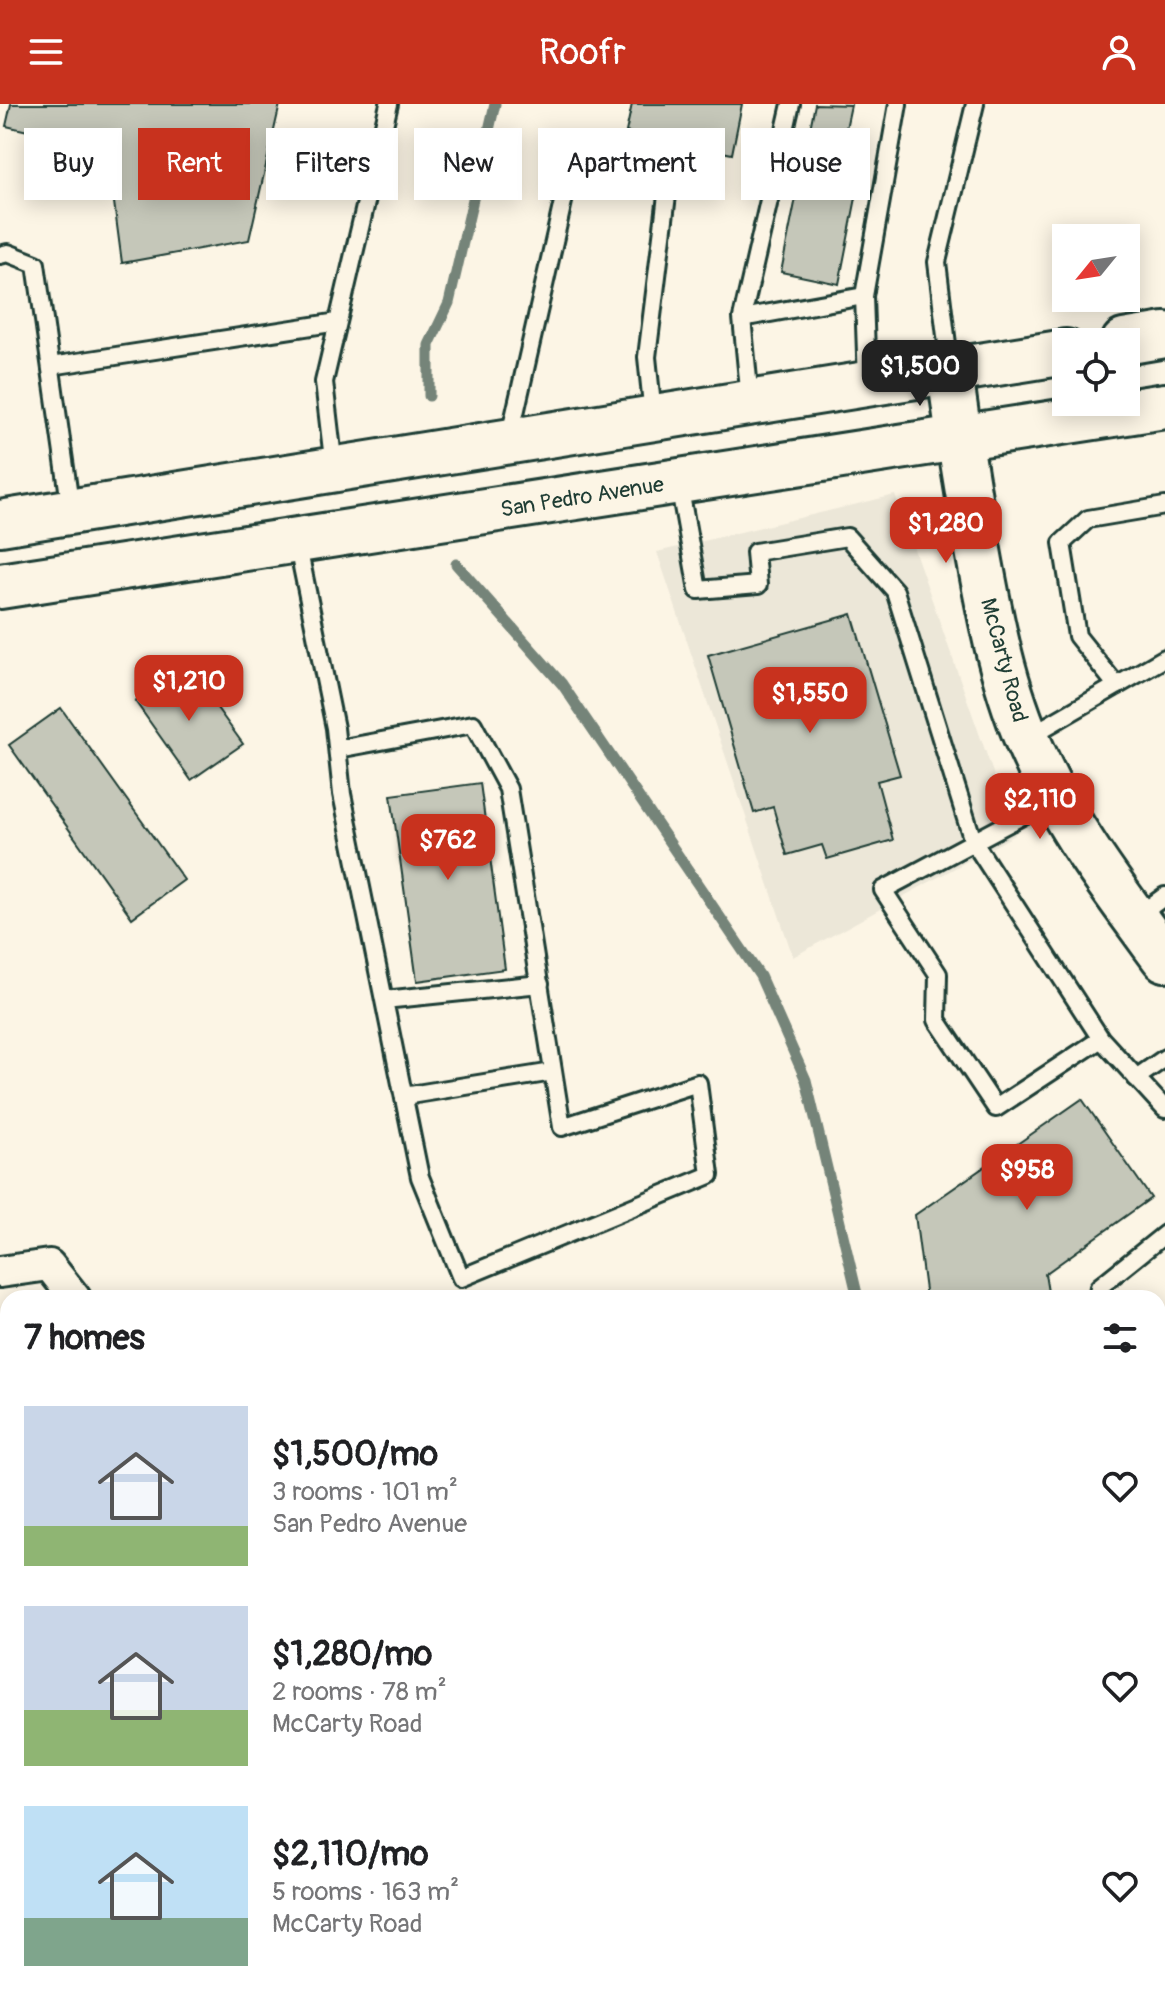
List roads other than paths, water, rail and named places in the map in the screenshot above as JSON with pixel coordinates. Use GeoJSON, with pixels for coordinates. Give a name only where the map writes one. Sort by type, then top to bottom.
{"type":"FeatureCollection","features":[{"type":"Feature","properties":{"kind":"main road"},"geometry":{"type":"LineString","coordinates":[[1140,339],[1165,335]]}},
{"type":"Feature","properties":{"kind":"main road"},"geometry":{"type":"LineString","coordinates":[[0,523],[1052,354]]}},
{"type":"Feature","properties":{"kind":"main road","name":"McCarty Road"},"geometry":{"type":"LineString","coordinates":[[950,371],[958,438],[992,627],[1009,692],[1056,798],[1083,844],[1150,907],[1165,959]]}},
{"type":"Feature","properties":{"kind":"main road","name":"San Pedro Avenue"},"geometry":{"type":"LineString","coordinates":[[0,586],[1165,406]]}},
{"type":"Feature","properties":{"kind":"main road"},"geometry":{"type":"LineString","coordinates":[[71,512],[79,573]]}},
{"type":"Feature","properties":{"kind":"street"},"geometry":{"type":"LineString","coordinates":[[0,1272],[49,1265],[69,1290]]}},
{"type":"Feature","properties":{"kind":"lane"},"geometry":{"type":"LineString","coordinates":[[334,470],[324,382],[389,104]]}},
{"type":"Feature","properties":{"kind":"lane"},"geometry":{"type":"LineString","coordinates":[[751,403],[742,318],[791,104]]}},
{"type":"Feature","properties":{"kind":"lane"},"geometry":{"type":"LineString","coordinates":[[867,384],[864,296],[898,104]]}},
{"type":"Feature","properties":{"kind":"lane"},"geometry":{"type":"LineString","coordinates":[[950,371],[937,262],[975,104]]}},
{"type":"Feature","properties":{"kind":"lane"},"geometry":{"type":"LineString","coordinates":[[508,441],[572,162],[669,179],[647,357],[654,418]]}},
{"type":"Feature","properties":{"kind":"lane"},"geometry":{"type":"LineString","coordinates":[[0,255],[8,253],[36,264],[71,512]]}},
{"type":"Feature","properties":{"kind":"lane"},"geometry":{"type":"LineString","coordinates":[[742,318],[864,296]]}},
{"type":"Feature","properties":{"kind":"lane"},"geometry":{"type":"LineString","coordinates":[[51,366],[338,322]]}},
{"type":"Feature","properties":{"kind":"lane"},"geometry":{"type":"LineString","coordinates":[[679,481],[698,590],[758,585],[755,552],[847,537],[895,591],[973,841],[1101,1039],[1165,1109]]}},
{"type":"Feature","properties":{"kind":"lane"},"geometry":{"type":"LineString","coordinates":[[1117,686],[1077,636],[1062,543],[1088,519],[1165,506]]}},
{"type":"Feature","properties":{"kind":"lane"},"geometry":{"type":"LineString","coordinates":[[296,540],[338,749],[342,794],[420,1177],[461,1278],[710,1175],[698,1083],[562,1127],[508,789],[473,724],[338,749]]}},
{"type":"Feature","properties":{"kind":"lane"},"geometry":{"type":"LineString","coordinates":[[1027,737],[1165,658]]}},
{"type":"Feature","properties":{"kind":"lane"},"geometry":{"type":"LineString","coordinates":[[1056,798],[883,890],[938,974],[937,1020],[996,1108],[1101,1039]]}},
{"type":"Feature","properties":{"kind":"lane"},"geometry":{"type":"LineString","coordinates":[[384,1000],[540,984]]}},
{"type":"Feature","properties":{"kind":"lane"},"geometry":{"type":"LineString","coordinates":[[1136,1078],[1165,1058]]}},
{"type":"Feature","properties":{"kind":"lane"},"geometry":{"type":"LineString","coordinates":[[404,1096],[553,1072]]}},
{"type":"Feature","properties":{"kind":"lane"},"geometry":{"type":"LineString","coordinates":[[1098,1290],[1165,1234]]}},
{"type":"Feature","properties":{"kind":"waterway"},"geometry":{"type":"LineString","coordinates":[[429,396],[429,345],[449,303],[495,104]]}},
{"type":"Feature","properties":{"kind":"waterway"},"geometry":{"type":"LineString","coordinates":[[456,564],[562,684],[760,976],[806,1080],[856,1290]]}}]}
